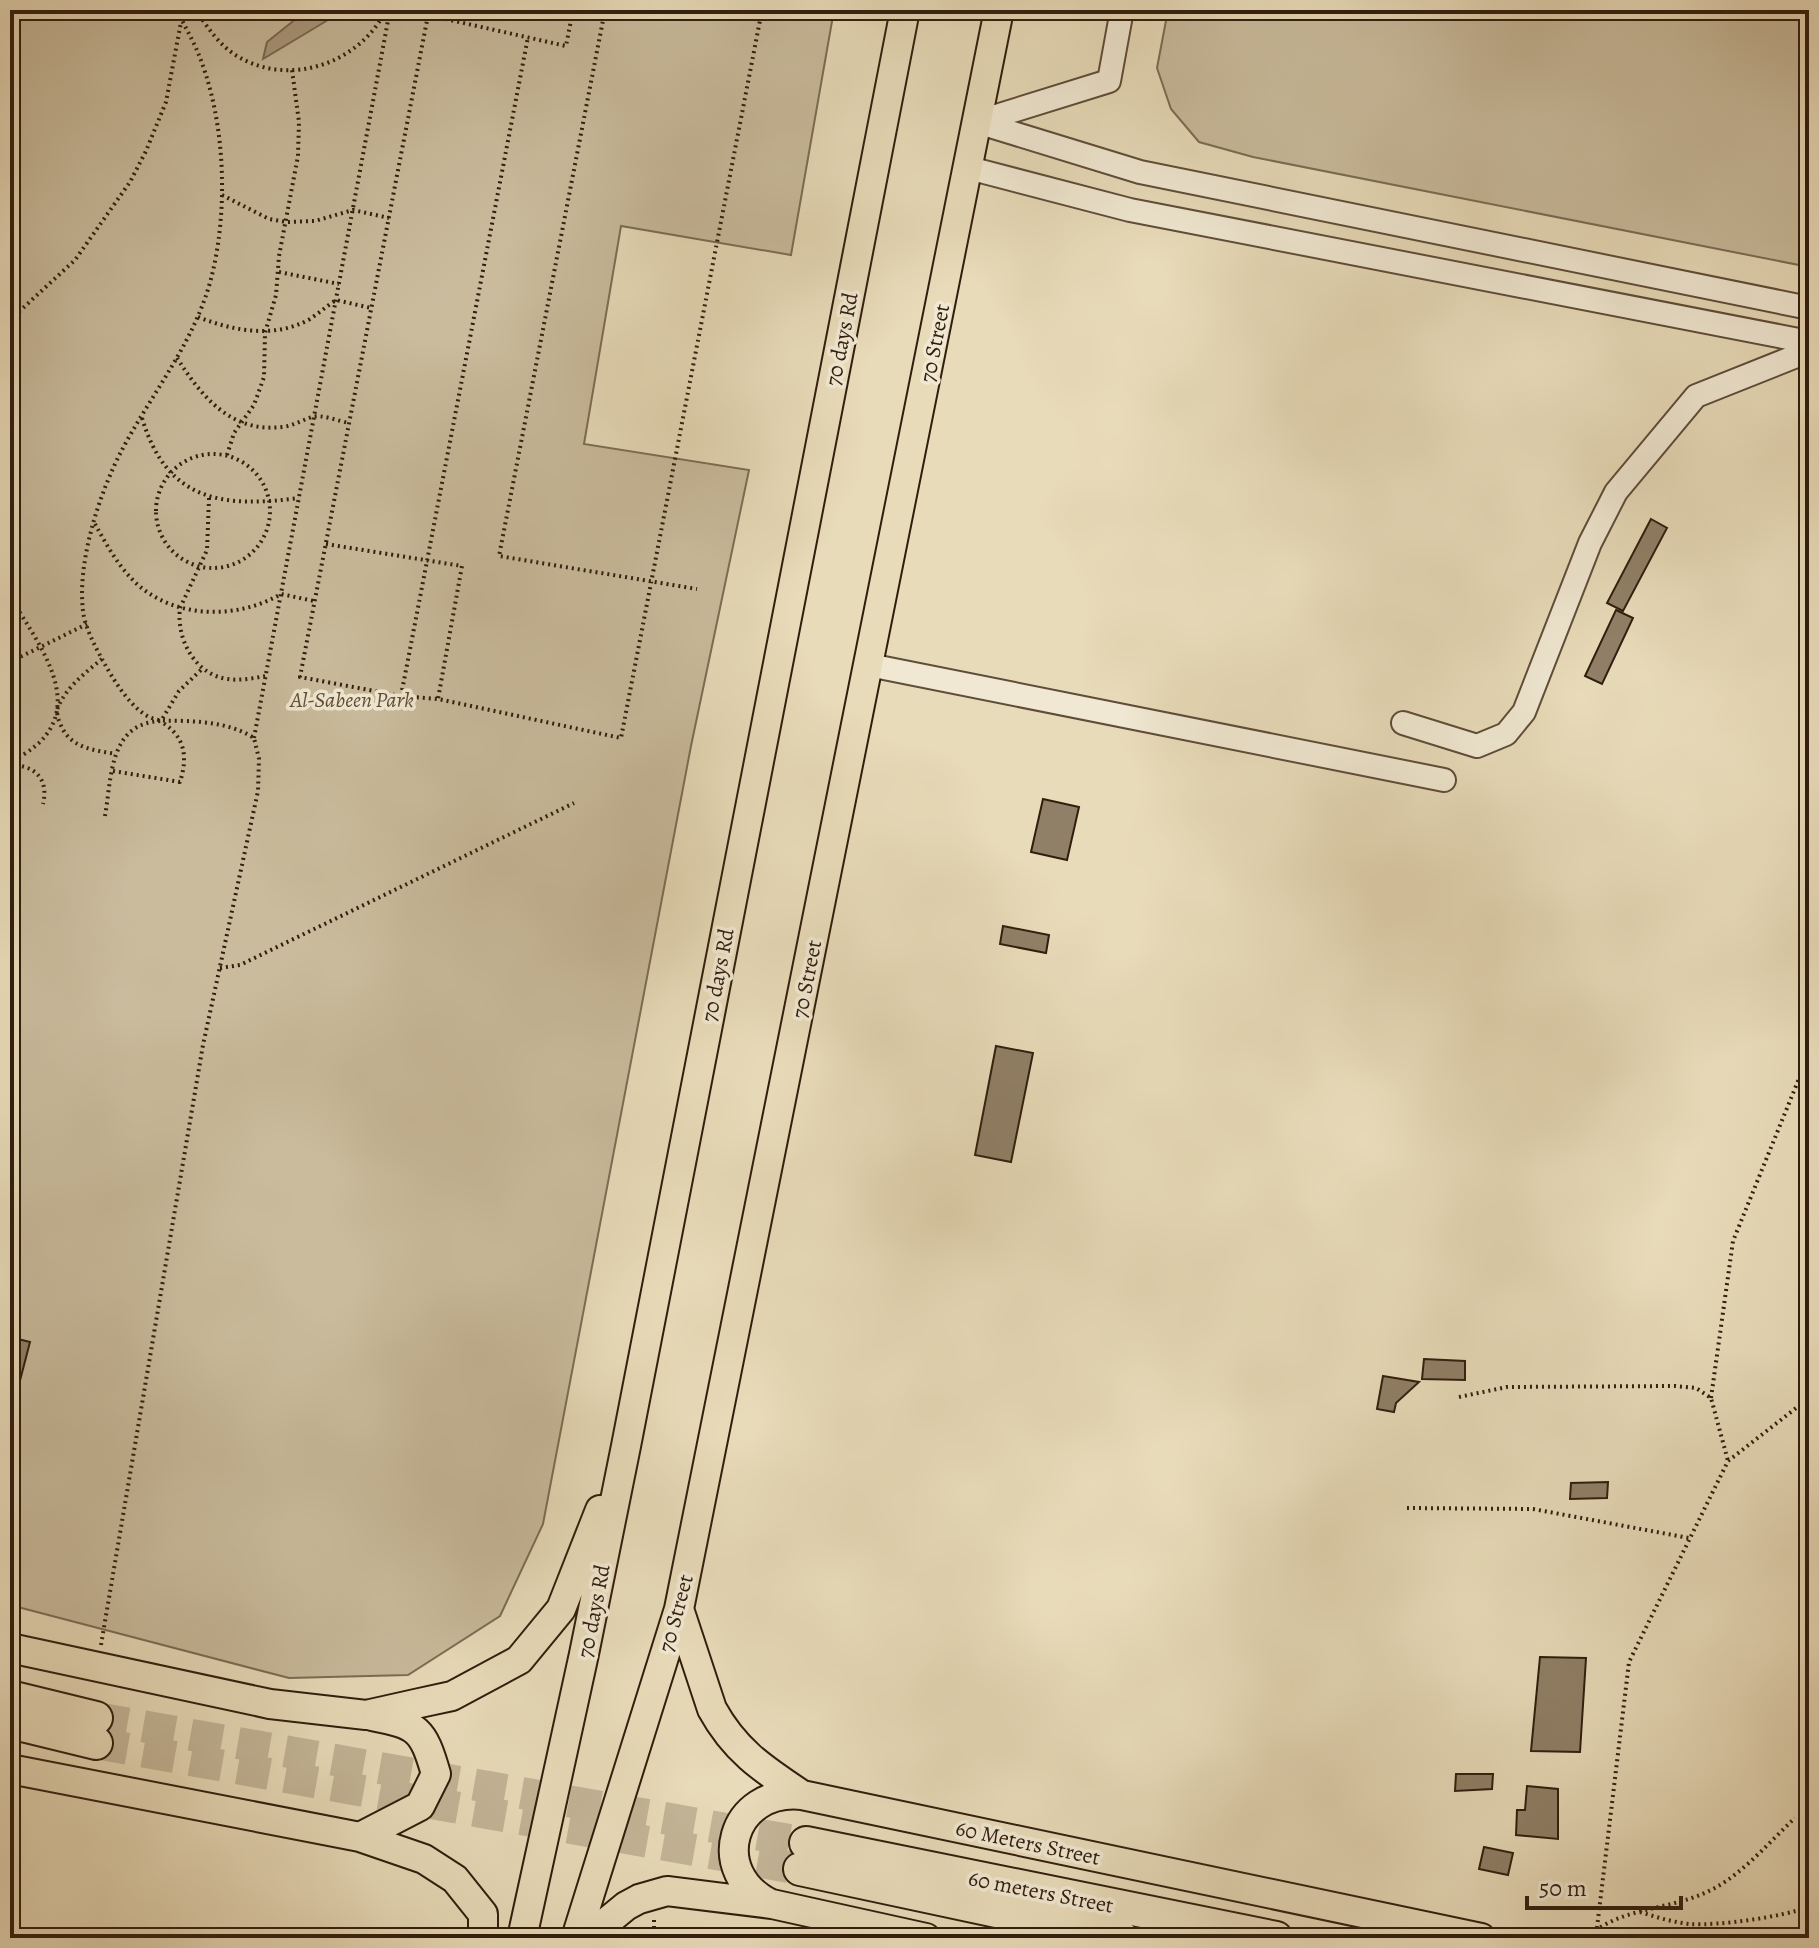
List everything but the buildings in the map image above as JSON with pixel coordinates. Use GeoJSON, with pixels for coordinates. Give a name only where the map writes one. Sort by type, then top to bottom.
{"type":"FeatureCollection","features":[{"type":"Feature","properties":{"kind":"highway"},"geometry":{"type":"LineString","coordinates":[[10,1697],[96,1730],[10,1722]]}},
{"type":"Feature","properties":{"kind":"highway","name":"60 meters Street"},"geometry":{"type":"LineString","coordinates":[[1122,1938],[803,1856],[1276,1938]]}},
{"type":"Feature","properties":{"kind":"main road","name":"70 days Rd"},"geometry":{"type":"LineString","coordinates":[[522,1938],[626,1446],[905,10]]}},
{"type":"Feature","properties":{"kind":"main road","name":"70 Street"},"geometry":{"type":"LineString","coordinates":[[576,1938],[679,1609],[999,10]]}},
{"type":"Feature","properties":{"kind":"main road"},"geometry":{"type":"LineString","coordinates":[[366,1715],[452,1696],[519,1660],[561,1609],[626,1446]]}},
{"type":"Feature","properties":{"kind":"main road","name":"60 Meters Street"},"geometry":{"type":"LineString","coordinates":[[679,1609],[712,1709],[730,1738],[755,1763],[802,1795],[1481,1938]]}},
{"type":"Feature","properties":{"kind":"main road"},"geometry":{"type":"LineString","coordinates":[[10,1648],[270,1704],[402,1721],[426,1739],[436,1774],[420,1806],[360,1837]]}},
{"type":"Feature","properties":{"kind":"main road"},"geometry":{"type":"LineString","coordinates":[[10,1769],[360,1837],[424,1859],[455,1879],[483,1914],[483,1938]]}},
{"type":"Feature","properties":{"kind":"main road"},"geometry":{"type":"LineString","coordinates":[[772,1904],[759,1898],[740,1877],[733,1850],[735,1835],[750,1811],[761,1802],[788,1794],[802,1795]]}},
{"type":"Feature","properties":{"kind":"main road"},"geometry":{"type":"LineString","coordinates":[[587,1938],[626,1906],[653,1894],[681,1891],[772,1904],[926,1938]]}},
{"type":"Feature","properties":{"kind":"street"},"geometry":{"type":"LineString","coordinates":[[977,122],[1109,81],[1122,10]]}},
{"type":"Feature","properties":{"kind":"street"},"geometry":{"type":"LineString","coordinates":[[977,122],[1140,172],[1809,308]]}},
{"type":"Feature","properties":{"kind":"street"},"geometry":{"type":"LineString","coordinates":[[969,168],[1130,210],[1809,342]]}},
{"type":"Feature","properties":{"kind":"street"},"geometry":{"type":"LineString","coordinates":[[1403,723],[1477,746],[1506,734],[1524,712],[1590,543],[1616,492],[1696,396],[1809,351]]}},
{"type":"Feature","properties":{"kind":"street"},"geometry":{"type":"LineString","coordinates":[[869,665],[1444,780]]}},
{"type":"Feature","properties":{"kind":"path"},"geometry":{"type":"LineString","coordinates":[[113,771],[180,782],[184,762],[183,745],[175,731],[144,714],[126,695],[102,659],[83,612],[84,566],[105,489],[123,449],[191,336],[213,273],[222,195],[222,159],[206,78],[197,50],[177,10]]}},
{"type":"Feature","properties":{"kind":"path"},"geometry":{"type":"LineString","coordinates":[[196,10],[211,32],[236,56],[268,68],[292,70],[316,68],[355,48],[373,31],[388,10]]}},
{"type":"Feature","properties":{"kind":"path"},"geometry":{"type":"LineString","coordinates":[[96,1668],[203,1045],[258,791],[259,759],[254,738],[388,10]]}},
{"type":"Feature","properties":{"kind":"path"},"geometry":{"type":"LineString","coordinates":[[573,10],[566,46],[428,12],[300,677],[401,696],[438,699],[621,738],[762,10]]}},
{"type":"Feature","properties":{"kind":"path"},"geometry":{"type":"LineString","coordinates":[[605,10],[499,556],[697,589]]}},
{"type":"Feature","properties":{"kind":"path"},"geometry":{"type":"LineString","coordinates":[[10,320],[75,260],[130,182],[166,102],[182,20]]}},
{"type":"Feature","properties":{"kind":"path"},"geometry":{"type":"LineString","coordinates":[[401,696],[528,37]]}},
{"type":"Feature","properties":{"kind":"path"},"geometry":{"type":"LineString","coordinates":[[227,455],[234,433],[259,394],[264,377],[265,333],[276,295],[281,242],[298,156],[299,113],[292,70]]}},
{"type":"Feature","properties":{"kind":"path"},"geometry":{"type":"LineString","coordinates":[[222,195],[269,219],[287,222],[315,221],[353,210],[389,218]]}},
{"type":"Feature","properties":{"kind":"path"},"geometry":{"type":"LineString","coordinates":[[279,272],[339,284]]}},
{"type":"Feature","properties":{"kind":"path"},"geometry":{"type":"LineString","coordinates":[[198,317],[222,327],[265,333],[310,319],[336,300],[371,308]]}},
{"type":"Feature","properties":{"kind":"path"},"geometry":{"type":"LineString","coordinates":[[177,358],[214,407],[242,422],[283,427],[315,416],[349,423]]}},
{"type":"Feature","properties":{"kind":"path"},"geometry":{"type":"LineString","coordinates":[[142,416],[157,453],[172,472],[209,498],[250,503],[299,498]]}},
{"type":"Feature","properties":{"kind":"path"},"geometry":{"type":"LineString","coordinates":[[205,454],[227,455],[247,465],[258,476],[267,493],[270,513],[263,538],[245,558],[222,567],[200,566],[178,557],[161,537],[155,509],[161,485],[172,472],[179,464],[205,454]]}},
{"type":"Feature","properties":{"kind":"path"},"geometry":{"type":"LineString","coordinates":[[209,498],[207,550],[180,608],[180,629],[184,642],[194,661],[227,679],[266,676]]}},
{"type":"Feature","properties":{"kind":"path"},"geometry":{"type":"LineString","coordinates":[[95,523],[130,578],[145,591],[180,608],[237,611],[268,602],[281,594],[314,601]]}},
{"type":"Feature","properties":{"kind":"path"},"geometry":{"type":"LineString","coordinates":[[326,544],[462,566],[438,699]]}},
{"type":"Feature","properties":{"kind":"path"},"geometry":{"type":"LineString","coordinates":[[10,597],[54,674],[58,690],[58,720],[64,732],[74,743],[90,750],[116,754]]}},
{"type":"Feature","properties":{"kind":"path"},"geometry":{"type":"LineString","coordinates":[[10,662],[87,624]]}},
{"type":"Feature","properties":{"kind":"path"},"geometry":{"type":"LineString","coordinates":[[10,763],[33,748],[52,723],[57,708],[70,689],[102,659]]}},
{"type":"Feature","properties":{"kind":"path"},"geometry":{"type":"LineString","coordinates":[[161,721],[179,691],[203,668]]}},
{"type":"Feature","properties":{"kind":"path"},"geometry":{"type":"LineString","coordinates":[[105,816],[119,743],[135,726],[145,722],[182,720],[239,729],[254,738]]}},
{"type":"Feature","properties":{"kind":"path"},"geometry":{"type":"LineString","coordinates":[[10,763],[35,771],[42,779],[43,804]]}},
{"type":"Feature","properties":{"kind":"path"},"geometry":{"type":"LineString","coordinates":[[220,968],[240,965],[574,803]]}},
{"type":"Feature","properties":{"kind":"path"},"geometry":{"type":"LineString","coordinates":[[1728,1461],[1711,1398],[1733,1241],[1809,1054]]}},
{"type":"Feature","properties":{"kind":"path"},"geometry":{"type":"LineString","coordinates":[[1459,1397],[1507,1387],[1675,1386],[1696,1388],[1711,1398]]}},
{"type":"Feature","properties":{"kind":"path"},"geometry":{"type":"LineString","coordinates":[[1597,1928],[1629,1662],[1728,1461],[1809,1398]]}},
{"type":"Feature","properties":{"kind":"path"},"geometry":{"type":"LineString","coordinates":[[1407,1508],[1533,1509],[1689,1538]]}},
{"type":"Feature","properties":{"kind":"path"},"geometry":{"type":"LineString","coordinates":[[1586,1938],[1609,1920],[1712,1889],[1737,1871],[1795,1818]]}},
{"type":"Feature","properties":{"kind":"path"},"geometry":{"type":"LineString","coordinates":[[1637,1912],[1675,1922],[1703,1924],[1809,1907]]}},
{"type":"Feature","properties":{"kind":"green space","name":"Al-Sabeen Park"},"geometry":{"type":"Polygon","coordinates":[[[10,10],[834,10],[791,255],[621,226],[584,444],[749,470],[691,746],[543,1524],[500,1616],[408,1675],[289,1678],[10,1605],[10,10]]]}},
{"type":"Feature","properties":{"kind":"green space"},"geometry":{"type":"Polygon","coordinates":[[[1168,10],[1809,12],[1809,267],[1253,157],[1199,142],[1171,109],[1157,68],[1168,10]]]}},
{"type":"Feature","properties":{"kind":"shaded area"},"geometry":{"type":"Polygon","coordinates":[[[307,10],[334,10],[333,17],[263,59],[267,42],[307,10]]]}},
{"type":"Feature","properties":{"kind":"tunnel"},"geometry":{"type":"LineString","coordinates":[[96,1718],[806,1843]]}},
{"type":"Feature","properties":{"kind":"tunnel"},"geometry":{"type":"LineString","coordinates":[[96,1743],[800,1869]]}}]}
